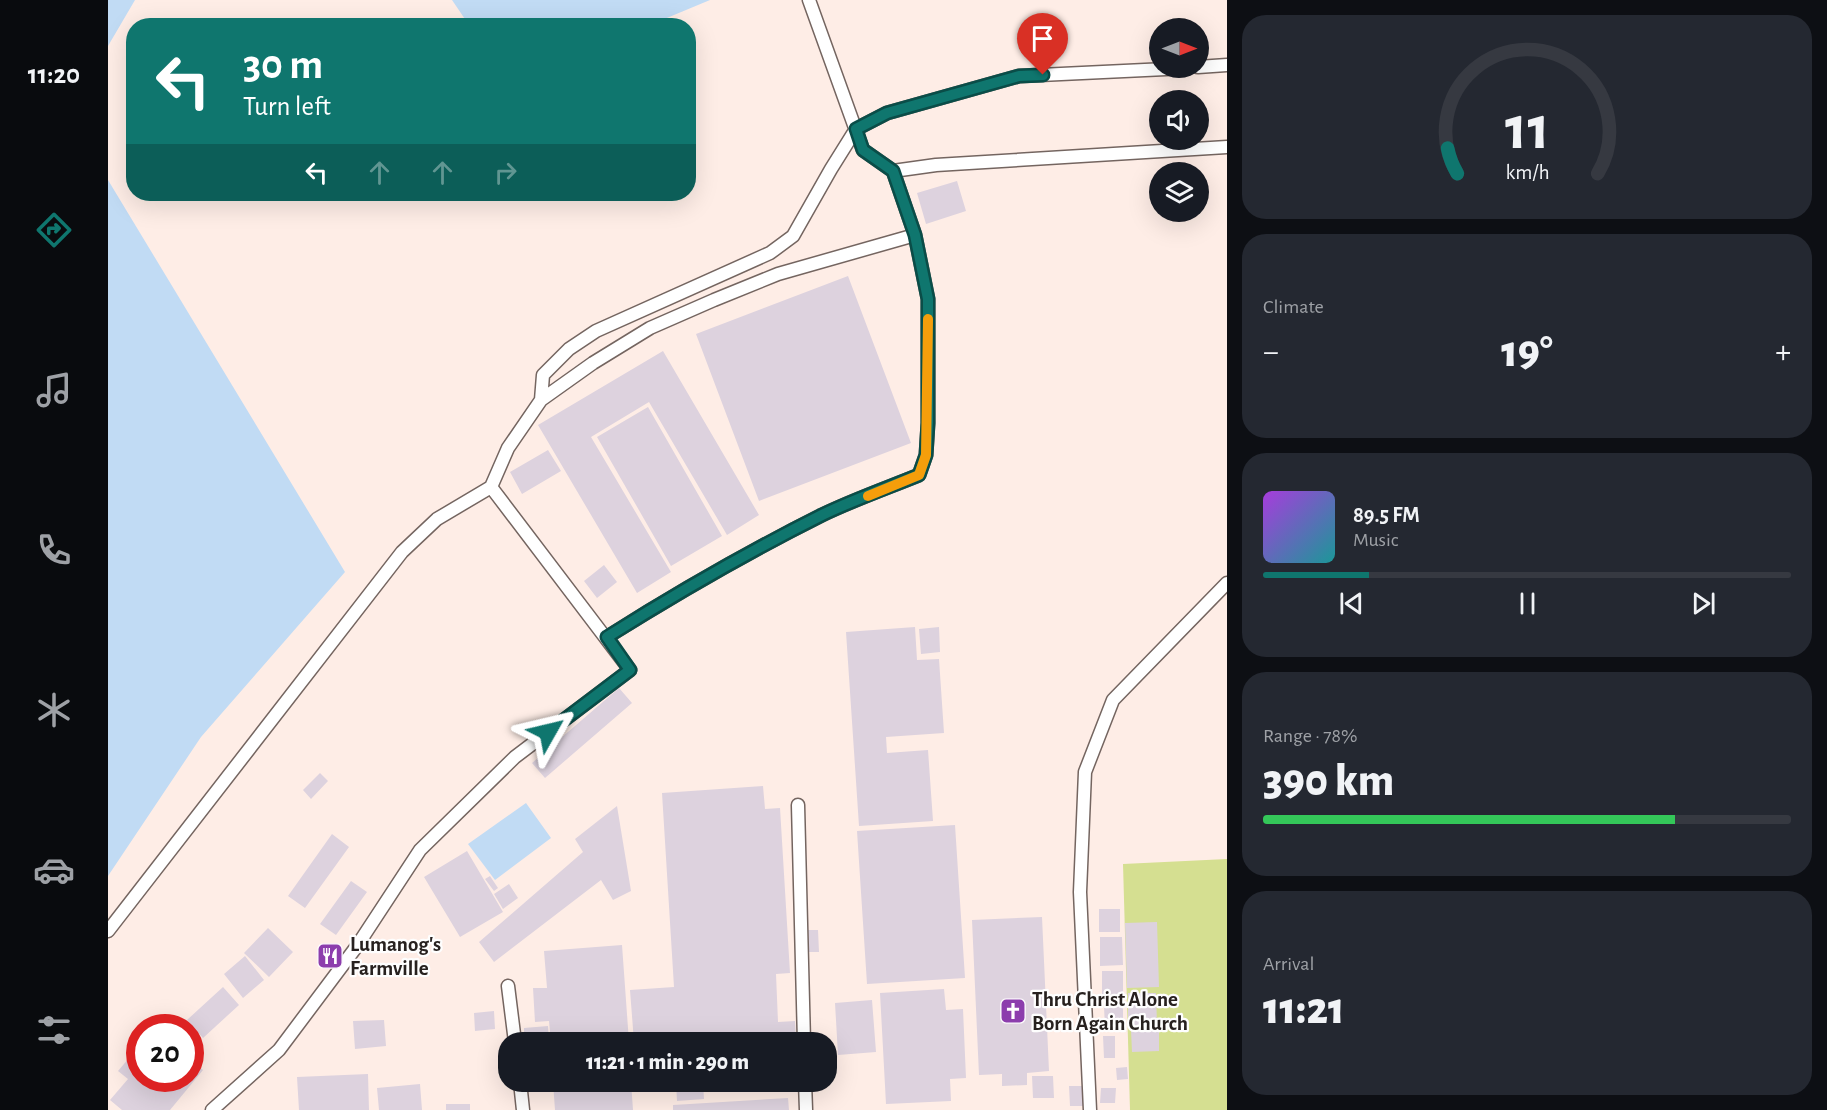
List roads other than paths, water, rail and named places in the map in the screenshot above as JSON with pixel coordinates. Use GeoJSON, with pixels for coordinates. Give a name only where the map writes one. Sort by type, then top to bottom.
{"type":"FeatureCollection","features":[{"type":"Feature","properties":{"kind":"lane"},"geometry":{"type":"LineString","coordinates":[[607,637],[668,599],[763,546],[825,514],[919,475],[926,455],[928,299],[915,235],[893,171],[863,150],[809,0]]}},
{"type":"Feature","properties":{"kind":"lane"},"geometry":{"type":"LineString","coordinates":[[1209,67],[1227,66]]}},
{"type":"Feature","properties":{"kind":"lane"},"geometry":{"type":"LineString","coordinates":[[541,400],[543,375],[569,349],[596,331],[770,253],[793,236],[856,129],[887,113],[1019,76],[1149,70]]}},
{"type":"Feature","properties":{"kind":"lane"},"geometry":{"type":"LineString","coordinates":[[893,171],[936,165],[1227,147]]}},
{"type":"Feature","properties":{"kind":"lane"},"geometry":{"type":"LineString","coordinates":[[108,932],[402,552],[437,519],[491,487],[508,448],[541,400],[593,363],[650,328],[682,313],[778,274],[915,235]]}},
{"type":"Feature","properties":{"kind":"lane"},"geometry":{"type":"LineString","coordinates":[[212,1110],[279,1050],[357,946],[420,850],[515,757],[630,670],[491,487]]}},
{"type":"Feature","properties":{"kind":"lane"},"geometry":{"type":"LineString","coordinates":[[1090,1110],[1080,892],[1085,772],[1113,700],[1227,583]]}},
{"type":"Feature","properties":{"kind":"lane"},"geometry":{"type":"LineString","coordinates":[[798,805],[804,1032]]}},
{"type":"Feature","properties":{"kind":"lane"},"geometry":{"type":"LineString","coordinates":[[508,986],[514,1032]]}},
{"type":"Feature","properties":{"kind":"lane"},"geometry":{"type":"LineString","coordinates":[[521,1092],[523,1110]]}},
{"type":"Feature","properties":{"kind":"lane"},"geometry":{"type":"LineString","coordinates":[[805,1092],[806,1110]]}},
{"type":"Feature","properties":{"kind":"water"},"geometry":{"type":"Polygon","coordinates":[[[108,0],[135,0],[108,46],[108,0]]]}},
{"type":"Feature","properties":{"kind":"water"},"geometry":{"type":"Polygon","coordinates":[[[452,0],[710,0],[667,18],[464,18],[452,0]]]}},
{"type":"Feature","properties":{"kind":"water"},"geometry":{"type":"Polygon","coordinates":[[[108,180],[345,572],[201,737],[108,876],[108,180]]]}},
{"type":"Feature","properties":{"kind":"water"},"geometry":{"type":"Polygon","coordinates":[[[526,803],[551,838],[495,880],[468,844],[526,803]]]}},
{"type":"Feature","properties":{"kind":"place","name":"Lumanog's Farmville"},"geometry":{"type":"Point","coordinates":[330,956]}},
{"type":"Feature","properties":{"kind":"place","name":"Thru Christ Alone Born Again Church"},"geometry":{"type":"Point","coordinates":[1013,1011]}}]}
